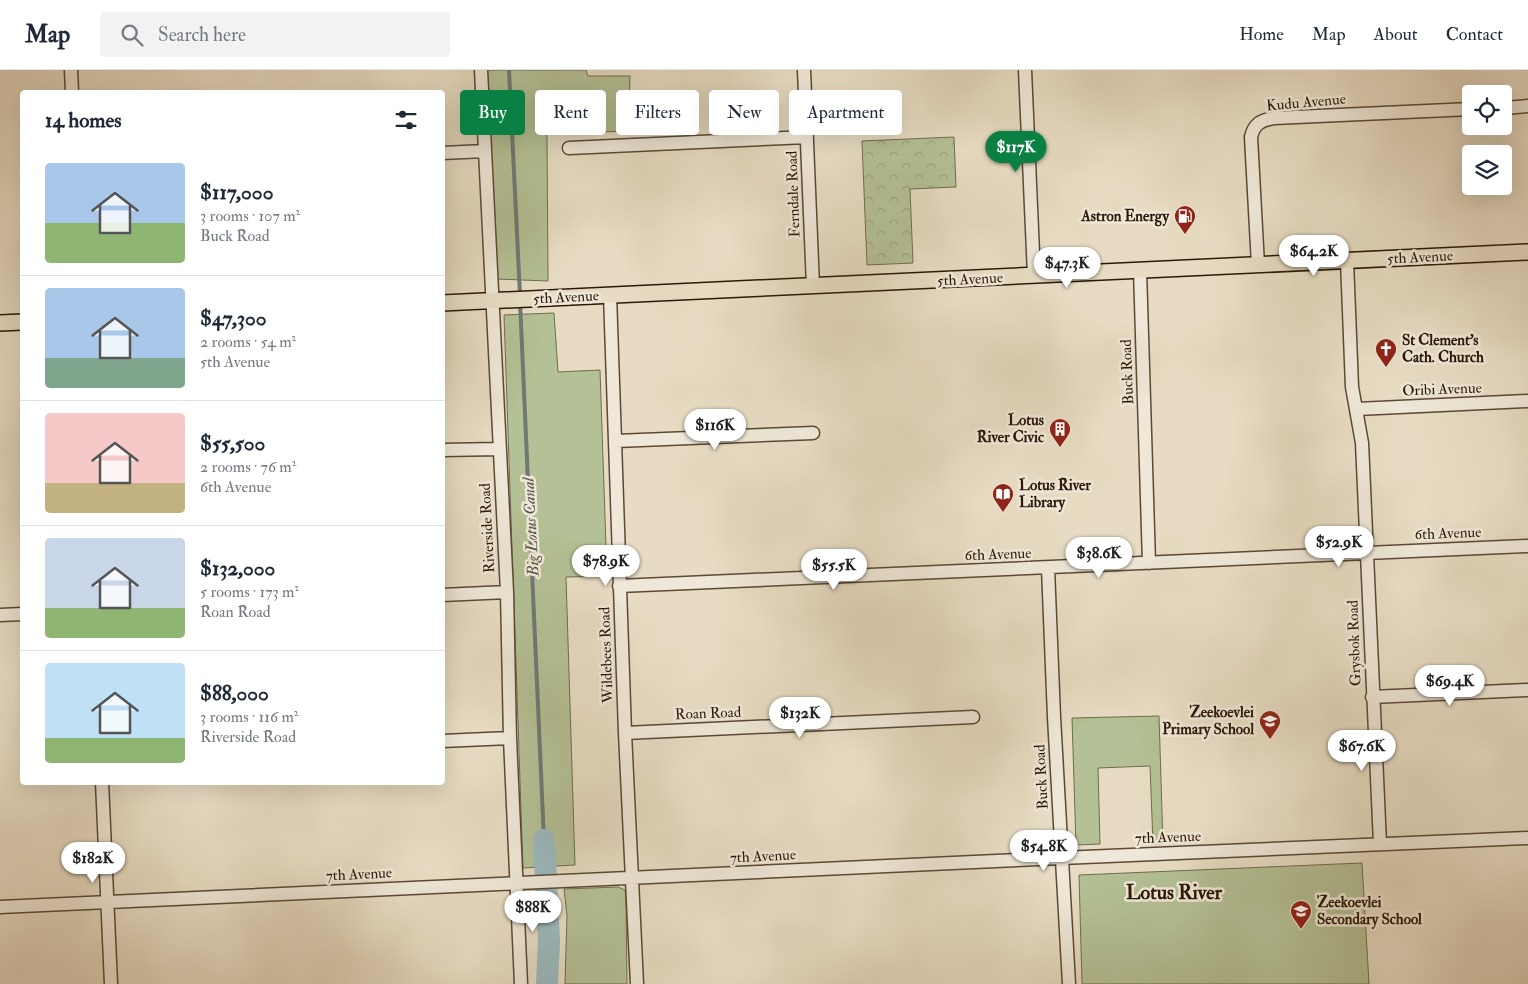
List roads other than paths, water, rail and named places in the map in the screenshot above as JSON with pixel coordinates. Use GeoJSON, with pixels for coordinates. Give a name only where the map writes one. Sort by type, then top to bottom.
{"type":"FeatureCollection","features":[{"type":"Feature","properties":{"kind":"main road","name":"5th Avenue"},"geometry":{"type":"LineString","coordinates":[[445,303],[1528,252]]}},
{"type":"Feature","properties":{"kind":"main road"},"geometry":{"type":"LineString","coordinates":[[0,323],[20,322]]}},
{"type":"Feature","properties":{"kind":"street"},"geometry":{"type":"LineString","coordinates":[[71,70],[72,90]]}},
{"type":"Feature","properties":{"kind":"street","name":"Riverside Road"},"geometry":{"type":"LineString","coordinates":[[481,70],[507,592],[510,738],[521,984]]}},
{"type":"Feature","properties":{"kind":"street","name":"Ferndale Road"},"geometry":{"type":"LineString","coordinates":[[804,70],[813,286]]}},
{"type":"Feature","properties":{"kind":"street"},"geometry":{"type":"LineString","coordinates":[[1025,70],[1034,275]]}},
{"type":"Feature","properties":{"kind":"street"},"geometry":{"type":"LineString","coordinates":[[1512,107],[1528,106]]}},
{"type":"Feature","properties":{"kind":"street","name":"Kudu Avenue"},"geometry":{"type":"LineString","coordinates":[[1258,266],[1251,138],[1253,130],[1258,123],[1274,118],[1462,109]]}},
{"type":"Feature","properties":{"kind":"street"},"geometry":{"type":"LineString","coordinates":[[569,148],[807,137]]}},
{"type":"Feature","properties":{"kind":"street"},"geometry":{"type":"LineString","coordinates":[[445,153],[485,151]]}},
{"type":"Feature","properties":{"kind":"street","name":"Grysbok Road"},"geometry":{"type":"LineString","coordinates":[[1347,261],[1352,387],[1362,443],[1380,844]]}},
{"type":"Feature","properties":{"kind":"street","name":"Buck Road"},"geometry":{"type":"LineString","coordinates":[[1140,270],[1149,562]]}},
{"type":"Feature","properties":{"kind":"street","name":"Wildebees Road"},"geometry":{"type":"LineString","coordinates":[[610,295],[625,733],[636,984]]}},
{"type":"Feature","properties":{"kind":"street","name":"Oribi Avenue"},"geometry":{"type":"LineString","coordinates":[[1357,409],[1528,401]]}},
{"type":"Feature","properties":{"kind":"street"},"geometry":{"type":"LineString","coordinates":[[616,441],[813,433]]}},
{"type":"Feature","properties":{"kind":"street"},"geometry":{"type":"LineString","coordinates":[[445,450],[499,448]]}},
{"type":"Feature","properties":{"kind":"street","name":"6th Avenue"},"geometry":{"type":"LineString","coordinates":[[620,586],[1528,546]]}},
{"type":"Feature","properties":{"kind":"street","name":"Buck Road"},"geometry":{"type":"LineString","coordinates":[[1048,568],[1061,858],[1069,984]]}},
{"type":"Feature","properties":{"kind":"street"},"geometry":{"type":"LineString","coordinates":[[445,595],[507,592]]}},
{"type":"Feature","properties":{"kind":"street"},"geometry":{"type":"LineString","coordinates":[[0,616],[20,614]]}},
{"type":"Feature","properties":{"kind":"street"},"geometry":{"type":"LineString","coordinates":[[1372,697],[1528,690]]}},
{"type":"Feature","properties":{"kind":"street","name":"Roan Road"},"geometry":{"type":"LineString","coordinates":[[625,733],[973,717]]}},
{"type":"Feature","properties":{"kind":"street"},"geometry":{"type":"LineString","coordinates":[[445,741],[510,738]]}},
{"type":"Feature","properties":{"kind":"street"},"geometry":{"type":"LineString","coordinates":[[102,785],[111,984]]}},
{"type":"Feature","properties":{"kind":"street","name":"7th Avenue"},"geometry":{"type":"LineString","coordinates":[[0,907],[1528,838]]}},
{"type":"Feature","properties":{"kind":"waterway","name":"Big Lotus Canal"},"geometry":{"type":"LineString","coordinates":[[509,70],[520,295]]}},
{"type":"Feature","properties":{"kind":"waterway","name":"Big Lotus Canal"},"geometry":{"type":"LineString","coordinates":[[520,302],[544,840]]}},
{"type":"Feature","properties":{"kind":"waterway","name":"Big Lotus Canal"},"geometry":{"type":"LineString","coordinates":[[544,840],[549,941],[547,984]]}},
{"type":"Feature","properties":{"kind":"place","name":"Astron Energy"},"geometry":{"type":"Point","coordinates":[1185,235]}},
{"type":"Feature","properties":{"kind":"place","name":"St Clement's Cath. Church"},"geometry":{"type":"Point","coordinates":[1386,368]}},
{"type":"Feature","properties":{"kind":"place","name":"Lotus River Civic"},"geometry":{"type":"Point","coordinates":[1060,448]}},
{"type":"Feature","properties":{"kind":"place","name":"Lotus River Library"},"geometry":{"type":"Point","coordinates":[1003,513]}},
{"type":"Feature","properties":{"kind":"place","name":"Zeekoevlei Primary School"},"geometry":{"type":"Point","coordinates":[1270,740]}},
{"type":"Feature","properties":{"kind":"place","name":"Zeekoevlei Secondary School"},"geometry":{"type":"Point","coordinates":[1301,930]}},
{"type":"Feature","properties":{"kind":"district","name":"Lotus River"},"geometry":{"type":"Point","coordinates":[1174,892]}}]}
